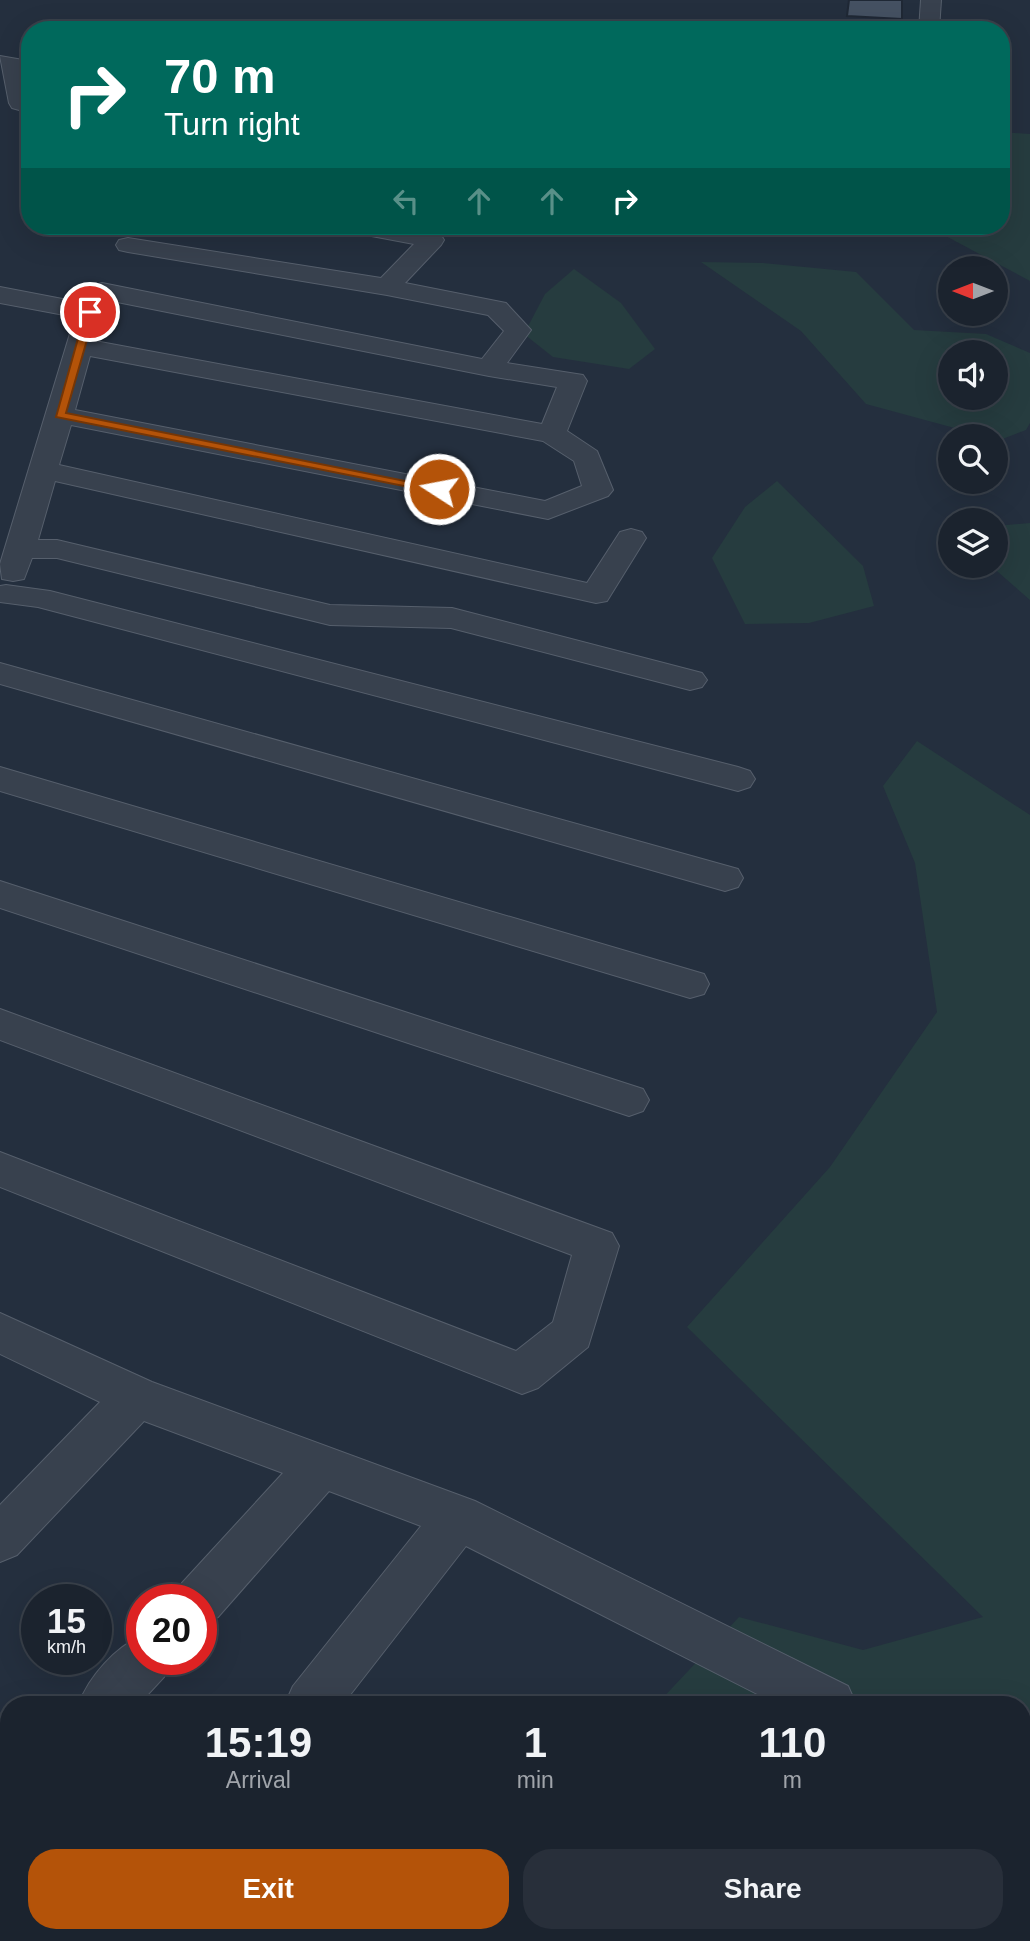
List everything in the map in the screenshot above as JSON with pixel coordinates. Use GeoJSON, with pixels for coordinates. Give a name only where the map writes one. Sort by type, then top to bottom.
{"type":"FeatureCollection","features":[{"type":"Feature","properties":{"kind":"lane"},"geometry":{"type":"LineString","coordinates":[[930,21],[931,0]]}},
{"type":"Feature","properties":{"kind":"lane"},"geometry":{"type":"LineString","coordinates":[[0,62],[15,65],[21,103]]}},
{"type":"Feature","properties":{"kind":"lane"},"geometry":{"type":"LineString","coordinates":[[489,368],[518,330],[496,309],[134,235],[96,301],[80,345],[3,598],[53,601],[738,779]]}},
{"type":"Feature","properties":{"kind":"lane"},"geometry":{"type":"LineString","coordinates":[[387,287],[432,240],[404,235]]}},
{"type":"Feature","properties":{"kind":"lane"},"geometry":{"type":"LineString","coordinates":[[0,295],[96,301],[573,381],[552,433]]}},
{"type":"Feature","properties":{"kind":"lane"},"geometry":{"type":"LineString","coordinates":[[60,415],[548,510],[598,490],[587,457],[552,433],[80,345]]}},
{"type":"Feature","properties":{"kind":"lane"},"geometry":{"type":"LineString","coordinates":[[44,470],[596,594],[631,538]]}},
{"type":"Feature","properties":{"kind":"lane"},"geometry":{"type":"LineString","coordinates":[[20,549],[57,549],[330,615],[452,618],[690,680]]}},
{"type":"Feature","properties":{"kind":"lane"},"geometry":{"type":"LineString","coordinates":[[0,673],[725,878]]}},
{"type":"Feature","properties":{"kind":"lane"},"geometry":{"type":"LineString","coordinates":[[0,779],[690,984]]}},
{"type":"Feature","properties":{"kind":"lane"},"geometry":{"type":"LineString","coordinates":[[0,894],[629,1100]]}},
{"type":"Feature","properties":{"kind":"lane"},"geometry":{"type":"LineString","coordinates":[[0,1024],[597,1246],[572,1333],[522,1374],[0,1169]]}},
{"type":"Feature","properties":{"kind":"lane"},"geometry":{"type":"LineString","coordinates":[[0,1332],[136,1397],[458,1517],[814,1696]]}},
{"type":"Feature","properties":{"kind":"lane"},"geometry":{"type":"LineString","coordinates":[[0,1539],[136,1397]]}},
{"type":"Feature","properties":{"kind":"lane"},"geometry":{"type":"LineString","coordinates":[[214,1584],[321,1465]]}},
{"type":"Feature","properties":{"kind":"lane"},"geometry":{"type":"LineString","coordinates":[[317,1696],[458,1517]]}},
{"type":"Feature","properties":{"kind":"lane"},"geometry":{"type":"LineString","coordinates":[[113,1696],[132,1675]]}},
{"type":"Feature","properties":{"kind":"green space"},"geometry":{"type":"Polygon","coordinates":[[[1010,133],[1030,134],[1030,281],[1008,269],[1008,256],[983,256],[944,235],[1010,235],[1010,133]]]}},
{"type":"Feature","properties":{"kind":"green space"},"geometry":{"type":"Polygon","coordinates":[[[701,262],[763,263],[856,272],[914,330],[986,334],[1000,340],[938,340],[938,410],[1008,410],[1008,344],[1030,353],[1030,423],[1026,430],[1008,437],[1008,424],[940,424],[866,404],[801,331],[701,262]]]}},
{"type":"Feature","properties":{"kind":"green space"},"geometry":{"type":"Polygon","coordinates":[[[574,269],[621,303],[655,349],[629,369],[553,357],[524,334],[545,294],[574,269]]]}},
{"type":"Feature","properties":{"kind":"green space"},"geometry":{"type":"Polygon","coordinates":[[[777,481],[863,566],[874,606],[809,623],[745,624],[712,558],[745,507],[777,481]]]}},
{"type":"Feature","properties":{"kind":"green space"},"geometry":{"type":"Polygon","coordinates":[[[1030,523],[1030,600],[1005,578],[1008,578],[1008,525],[1030,523]]]}},
{"type":"Feature","properties":{"kind":"green space"},"geometry":{"type":"Polygon","coordinates":[[[917,741],[1030,815],[1030,1696],[665,1696],[739,1617],[863,1650],[983,1617],[687,1327],[830,1167],[937,1012],[915,863],[883,786],[917,741]]]}},
{"type":"Feature","properties":{"kind":"building"},"geometry":{"type":"Polygon","coordinates":[[[849,0],[902,0],[902,19],[847,16],[849,0]]]}},
{"type":"Feature","properties":{"kind":"route"},"geometry":{"type":"LineString","coordinates":[[90,312],[60,415],[439,489]]}}]}
